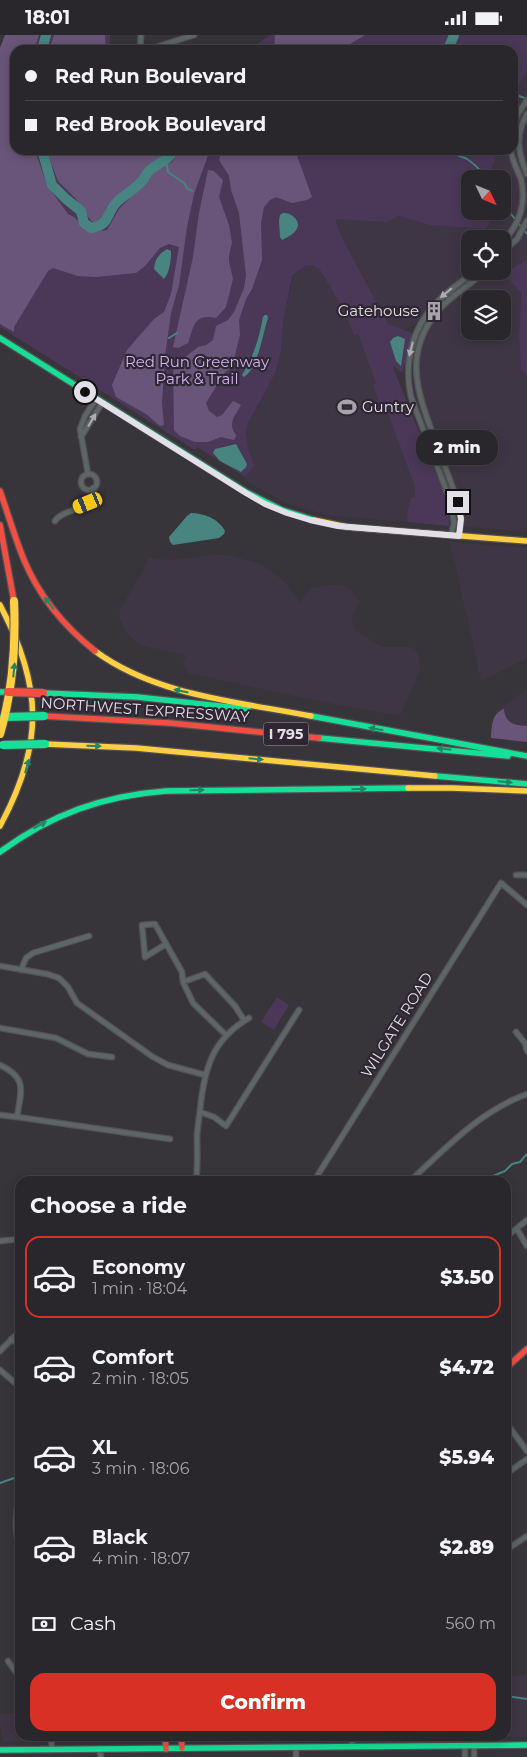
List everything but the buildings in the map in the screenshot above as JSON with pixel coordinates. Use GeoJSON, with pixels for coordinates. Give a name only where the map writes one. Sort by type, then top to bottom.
{"type":"FeatureCollection","features":[{"type":"Feature","properties":{"kind":"main road"},"geometry":{"type":"LineString","coordinates":[[0,338],[251,495],[287,513],[338,526],[527,541]]}},
{"type":"Feature","properties":{"kind":"main road"},"geometry":{"type":"LineString","coordinates":[[0,491],[14,532],[36,583],[49,603],[70,628],[104,658],[137,676],[172,689],[527,757]]}},
{"type":"Feature","properties":{"kind":"main road"},"geometry":{"type":"LineString","coordinates":[[0,525],[14,601],[16,647],[10,696],[0,734]]}},
{"type":"Feature","properties":{"kind":"main road"},"geometry":{"type":"LineString","coordinates":[[0,605],[14,630],[24,655],[31,687],[33,716],[32,739],[26,768],[19,791],[0,826]]}},
{"type":"Feature","properties":{"kind":"main road"},"geometry":{"type":"LineString","coordinates":[[4,692],[104,695],[172,700],[349,724]]}},
{"type":"Feature","properties":{"kind":"main road","name":"NORTHWEST EXPRESSWAY"},"geometry":{"type":"LineString","coordinates":[[2,717],[44,716],[170,723],[527,757]]}},
{"type":"Feature","properties":{"kind":"main road","name":"I 795"},"geometry":{"type":"LineString","coordinates":[[1,745],[45,744],[144,748],[527,784]]}},
{"type":"Feature","properties":{"kind":"main road"},"geometry":{"type":"LineString","coordinates":[[0,852],[30,831],[71,811],[99,801],[140,793],[166,791],[442,788],[527,791]]}},
{"type":"Feature","properties":{"kind":"main road"},"geometry":{"type":"LineString","coordinates":[[511,1363],[527,1349]]}},
{"type":"Feature","properties":{"kind":"main road"},"geometry":{"type":"LineString","coordinates":[[165,1741],[166,1749]]}},
{"type":"Feature","properties":{"kind":"main road"},"geometry":{"type":"LineString","coordinates":[[181,1741],[182,1748]]}},
{"type":"Feature","properties":{"kind":"main road"},"geometry":{"type":"LineString","coordinates":[[3,1750],[52,1749],[100,1753],[182,1748],[527,1745]]}},
{"type":"Feature","properties":{"kind":"street"},"geometry":{"type":"LineString","coordinates":[[163,45],[194,35]]}},
{"type":"Feature","properties":{"kind":"street"},"geometry":{"type":"LineString","coordinates":[[518,114],[527,100]]}},
{"type":"Feature","properties":{"kind":"street"},"geometry":{"type":"LineString","coordinates":[[526,115],[520,128],[519,147],[527,174]]}},
{"type":"Feature","properties":{"kind":"street"},"geometry":{"type":"LineString","coordinates":[[511,234],[523,209],[523,187],[513,155]]}},
{"type":"Feature","properties":{"kind":"street"},"geometry":{"type":"LineString","coordinates":[[511,245],[517,239],[527,221]]}},
{"type":"Feature","properties":{"kind":"street"},"geometry":{"type":"LineString","coordinates":[[455,535],[451,503],[411,397],[408,381],[408,363],[415,336],[426,314],[446,293],[463,280]]}},
{"type":"Feature","properties":{"kind":"street"},"geometry":{"type":"LineString","coordinates":[[455,535],[461,519],[458,502],[421,403],[416,381],[416,365],[421,339],[432,318],[451,298],[474,280]]}},
{"type":"Feature","properties":{"kind":"street"},"geometry":{"type":"LineString","coordinates":[[88,474],[81,437],[99,401]]}},
{"type":"Feature","properties":{"kind":"street"},"geometry":{"type":"LineString","coordinates":[[55,521],[61,515],[90,502],[94,496],[93,488],[96,485],[96,480],[92,475],[88,474]]}},
{"type":"Feature","properties":{"kind":"street"},"geometry":{"type":"LineString","coordinates":[[88,474],[82,479],[82,484],[86,489],[93,488]]}},
{"type":"Feature","properties":{"kind":"street"},"geometry":{"type":"LineString","coordinates":[[516,875],[527,875]]}},
{"type":"Feature","properties":{"kind":"street","name":"WILGATE ROAD"},"geometry":{"type":"LineString","coordinates":[[317,1176],[501,883],[526,902]]}},
{"type":"Feature","properties":{"kind":"street"},"geometry":{"type":"LineString","coordinates":[[166,944],[145,957],[142,925],[155,924],[182,972],[183,982],[188,994],[197,1008],[226,1035]]}},
{"type":"Feature","properties":{"kind":"street"},"geometry":{"type":"LineString","coordinates":[[20,970],[26,958],[33,953],[89,936]]}},
{"type":"Feature","properties":{"kind":"street"},"geometry":{"type":"LineString","coordinates":[[0,966],[46,974],[59,979],[68,987],[77,1003],[152,1057],[168,1065],[205,1075]]}},
{"type":"Feature","properties":{"kind":"street"},"geometry":{"type":"LineString","coordinates":[[183,982],[205,974],[246,1019],[226,1035],[214,1051],[205,1075],[197,1135],[196,1176]]}},
{"type":"Feature","properties":{"kind":"street"},"geometry":{"type":"LineString","coordinates":[[200,1112],[214,1117],[226,1126],[299,1010]]}},
{"type":"Feature","properties":{"kind":"street"},"geometry":{"type":"LineString","coordinates":[[0,1028],[56,1038],[88,1054],[112,1057]]}},
{"type":"Feature","properties":{"kind":"street"},"geometry":{"type":"LineString","coordinates":[[516,1032],[527,1051]]}},
{"type":"Feature","properties":{"kind":"street"},"geometry":{"type":"LineString","coordinates":[[0,1065],[14,1072],[20,1080],[21,1089],[17,1117]]}},
{"type":"Feature","properties":{"kind":"street"},"geometry":{"type":"LineString","coordinates":[[416,1176],[476,1122],[499,1106],[527,1094]]}},
{"type":"Feature","properties":{"kind":"street"},"geometry":{"type":"LineString","coordinates":[[0,1115],[170,1139]]}},
{"type":"Feature","properties":{"kind":"street"},"geometry":{"type":"LineString","coordinates":[[511,1233],[527,1220]]}},
{"type":"Feature","properties":{"kind":"street"},"geometry":{"type":"LineString","coordinates":[[517,1229],[527,1246]]}},
{"type":"Feature","properties":{"kind":"street"},"geometry":{"type":"LineString","coordinates":[[0,1241],[15,1240]]}},
{"type":"Feature","properties":{"kind":"street"},"geometry":{"type":"LineString","coordinates":[[0,1351],[15,1335]]}},
{"type":"Feature","properties":{"kind":"street"},"geometry":{"type":"LineString","coordinates":[[11,1339],[15,1342]]}},
{"type":"Feature","properties":{"kind":"street"},"geometry":{"type":"LineString","coordinates":[[0,1370],[15,1383]]}},
{"type":"Feature","properties":{"kind":"street"},"geometry":{"type":"LineString","coordinates":[[511,1429],[527,1451]]}},
{"type":"Feature","properties":{"kind":"street"},"geometry":{"type":"LineString","coordinates":[[511,1470],[527,1459]]}},
{"type":"Feature","properties":{"kind":"street"},"geometry":{"type":"LineString","coordinates":[[511,1547],[527,1536]]}},
{"type":"Feature","properties":{"kind":"street"},"geometry":{"type":"LineString","coordinates":[[8,1661],[15,1671]]}},
{"type":"Feature","properties":{"kind":"street"},"geometry":{"type":"LineString","coordinates":[[51,1741],[52,1749]]}},
{"type":"Feature","properties":{"kind":"street"},"geometry":{"type":"LineString","coordinates":[[351,1746],[353,1741]]}},
{"type":"Feature","properties":{"kind":"street"},"geometry":{"type":"LineString","coordinates":[[465,1745],[465,1757]]}},
{"type":"Feature","properties":{"kind":"street"},"geometry":{"type":"LineString","coordinates":[[474,1745],[474,1757]]}},
{"type":"Feature","properties":{"kind":"street"},"geometry":{"type":"LineString","coordinates":[[296,1747],[296,1757]]}},
{"type":"Feature","properties":{"kind":"shaded area"},"geometry":{"type":"Polygon","coordinates":[[[527,71],[527,260],[511,269],[511,230],[461,230],[461,280],[510,280],[521,293],[519,336],[521,369],[527,376],[527,532],[456,526],[455,502],[415,396],[412,372],[416,346],[422,330],[420,322],[404,330],[388,325],[341,236],[334,218],[387,222],[399,216],[430,225],[486,229],[491,220],[511,220],[511,170],[491,169],[497,155],[518,155],[518,86],[527,71]]]}},
{"type":"Feature","properties":{"kind":"shaded area"},"geometry":{"type":"Polygon","coordinates":[[[283,213],[294,217],[298,225],[292,234],[282,240],[280,237],[279,221],[280,215],[283,213]]]}},
{"type":"Feature","properties":{"kind":"shaded area"},"geometry":{"type":"Polygon","coordinates":[[[167,249],[171,251],[171,258],[169,269],[164,279],[154,269],[158,257],[167,249]]]}},
{"type":"Feature","properties":{"kind":"shaded area"},"geometry":{"type":"Polygon","coordinates":[[[307,265],[312,265],[320,270],[344,310],[354,336],[358,334],[376,384],[373,385],[380,404],[384,403],[414,484],[415,498],[407,514],[408,522],[333,516],[316,512],[284,502],[246,481],[245,477],[254,466],[248,448],[246,433],[248,423],[275,374],[281,352],[283,324],[293,276],[307,265]]]}},
{"type":"Feature","properties":{"kind":"shaded area"},"geometry":{"type":"Polygon","coordinates":[[[265,315],[268,318],[257,358],[244,377],[242,375],[253,354],[265,315]]]}},
{"type":"Feature","properties":{"kind":"shaded area"},"geometry":{"type":"Polygon","coordinates":[[[398,336],[405,339],[401,366],[396,361],[390,342],[398,336]]]}},
{"type":"Feature","properties":{"kind":"shaded area"},"geometry":{"type":"Polygon","coordinates":[[[236,444],[247,464],[241,472],[220,461],[213,453],[215,449],[236,444]]]}},
{"type":"Feature","properties":{"kind":"shaded area"},"geometry":{"type":"Polygon","coordinates":[[[191,513],[201,514],[215,520],[225,531],[224,534],[219,538],[173,545],[169,537],[191,513]]]}},
{"type":"Feature","properties":{"kind":"shaded area"},"geometry":{"type":"Polygon","coordinates":[[[450,542],[527,548],[527,658],[481,681],[450,542]]]}},
{"type":"Feature","properties":{"kind":"shaded area"},"geometry":{"type":"Polygon","coordinates":[[[211,555],[228,555],[258,563],[285,582],[300,602],[312,588],[326,585],[342,585],[352,591],[359,601],[352,619],[355,631],[382,647],[410,647],[416,650],[420,660],[420,670],[400,716],[312,700],[188,673],[183,664],[186,655],[143,646],[126,632],[120,619],[119,611],[146,565],[148,558],[173,560],[211,555]]]}},
{"type":"Feature","properties":{"kind":"shaded area"},"geometry":{"type":"Polygon","coordinates":[[[527,689],[527,728],[512,727],[495,712],[527,689]]]}},
{"type":"Feature","properties":{"kind":"shaded area"},"geometry":{"type":"Polygon","coordinates":[[[527,1675],[527,1737],[511,1737],[511,1676],[527,1675]]]}},
{"type":"Feature","properties":{"kind":"shaded area"},"geometry":{"type":"Polygon","coordinates":[[[15,1713],[15,1741],[48,1741],[4,1742],[0,1725],[0,1714],[15,1713]]]}},
{"type":"Feature","properties":{"kind":"green space"},"geometry":{"type":"Polygon","coordinates":[[[5,35],[39,35],[36,45],[10,45],[10,155],[36,155],[47,185],[68,214],[89,231],[107,230],[119,209],[155,170],[172,162],[177,155],[208,155],[194,194],[187,227],[179,285],[171,313],[165,356],[162,403],[164,425],[160,426],[146,414],[116,397],[112,385],[127,350],[154,319],[164,312],[171,294],[179,247],[169,244],[160,248],[145,266],[136,273],[96,277],[78,276],[53,268],[48,271],[14,327],[14,332],[0,324],[0,48],[5,35]]]}},
{"type":"Feature","properties":{"kind":"green space","name":"Red Run Greenway Park & Trail"},"geometry":{"type":"Polygon","coordinates":[[[6,35],[110,35],[110,45],[10,45],[10,155],[497,155],[491,169],[492,170],[461,170],[461,220],[491,220],[486,229],[430,225],[399,216],[387,222],[335,219],[341,236],[388,324],[412,333],[403,371],[400,372],[393,367],[449,507],[449,526],[408,522],[407,514],[411,498],[415,497],[414,484],[384,403],[380,405],[373,385],[376,383],[358,334],[354,336],[344,310],[320,270],[312,265],[307,265],[292,276],[283,324],[281,352],[275,374],[248,423],[246,432],[248,448],[254,466],[245,477],[197,447],[195,450],[0,327],[0,46],[6,35]],[[236,444],[221,447],[215,457],[238,471],[244,470],[247,464],[236,444]]]}},
{"type":"Feature","properties":{"kind":"green space"},"geometry":{"type":"Polygon","coordinates":[[[54,35],[105,35],[106,45],[51,45],[54,35]]]}},
{"type":"Feature","properties":{"kind":"green space"},"geometry":{"type":"Polygon","coordinates":[[[270,35],[527,35],[527,71],[518,86],[518,45],[256,45],[270,35]]]}},
{"type":"Feature","properties":{"kind":"green space"},"geometry":{"type":"Polygon","coordinates":[[[275,35],[365,35],[348,45],[274,45],[275,35]]]}},
{"type":"Feature","properties":{"kind":"green space"},"geometry":{"type":"Polygon","coordinates":[[[48,155],[162,155],[158,161],[106,208],[103,222],[98,224],[92,222],[75,198],[58,181],[48,155]]]}},
{"type":"Feature","properties":{"kind":"green space"},"geometry":{"type":"Polygon","coordinates":[[[220,155],[297,155],[312,197],[292,203],[276,197],[270,200],[264,207],[261,223],[262,260],[239,320],[240,335],[235,355],[235,365],[225,372],[206,403],[209,411],[217,417],[222,415],[233,401],[241,405],[232,423],[233,431],[236,435],[234,440],[221,437],[208,442],[195,442],[180,436],[174,430],[173,361],[184,358],[198,347],[206,345],[213,340],[216,326],[228,320],[234,312],[244,288],[246,275],[239,213],[231,190],[229,176],[219,160],[220,155]]]}},
{"type":"Feature","properties":{"kind":"green space"},"geometry":{"type":"Polygon","coordinates":[[[208,170],[214,171],[223,180],[219,197],[229,225],[232,243],[229,261],[233,279],[226,307],[216,318],[203,317],[199,319],[194,326],[188,343],[178,348],[173,347],[193,257],[199,213],[208,170]]]}},
{"type":"Feature","properties":{"kind":"green space"},"geometry":{"type":"Polygon","coordinates":[[[527,260],[527,376],[521,369],[519,336],[521,293],[510,280],[511,269],[527,260]]]}},
{"type":"Feature","properties":{"kind":"green space"},"geometry":{"type":"Polygon","coordinates":[[[504,709],[508,720],[518,725],[527,726],[527,742],[491,738],[494,717],[504,709]]]}},
{"type":"Feature","properties":{"kind":"green space"},"geometry":{"type":"Polygon","coordinates":[[[277,997],[289,1005],[274,1030],[261,1022],[277,997]]]}},
{"type":"Feature","properties":{"kind":"waterway"},"geometry":{"type":"LineString","coordinates":[[43,45],[46,35]]}},
{"type":"Feature","properties":{"kind":"waterway"},"geometry":{"type":"LineString","coordinates":[[450,45],[454,35]]}},
{"type":"Feature","properties":{"kind":"waterway"},"geometry":{"type":"LineString","coordinates":[[518,95],[527,99]]}},
{"type":"Feature","properties":{"kind":"waterway"},"geometry":{"type":"LineString","coordinates":[[43,155],[52,185],[81,211],[84,223],[91,228],[105,222],[113,206],[138,185],[153,167],[170,155]]}},
{"type":"Feature","properties":{"kind":"waterway"},"geometry":{"type":"LineString","coordinates":[[457,155],[470,161],[480,170]]}},
{"type":"Feature","properties":{"kind":"waterway"},"geometry":{"type":"LineString","coordinates":[[166,160],[168,172],[192,191]]}},
{"type":"Feature","properties":{"kind":"waterway"},"geometry":{"type":"LineString","coordinates":[[511,214],[527,234]]}},
{"type":"Feature","properties":{"kind":"waterway"},"geometry":{"type":"LineString","coordinates":[[169,338],[177,333]]}},
{"type":"Feature","properties":{"kind":"waterway"},"geometry":{"type":"LineString","coordinates":[[493,1176],[505,1171],[512,1164],[520,1162],[527,1154]]}},
{"type":"Feature","properties":{"kind":"waterway"},"geometry":{"type":"LineString","coordinates":[[0,1483],[15,1478]]}},
{"type":"Feature","properties":{"kind":"waterway"},"geometry":{"type":"LineString","coordinates":[[511,1697],[527,1699]]}},
{"type":"Feature","properties":{"kind":"traffic: fast"},"geometry":{"type":"LineString","coordinates":[[0,338],[246,492],[282,510],[314,520]]}},
{"type":"Feature","properties":{"kind":"traffic: fast"},"geometry":{"type":"LineString","coordinates":[[0,692],[8,692]]}},
{"type":"Feature","properties":{"kind":"traffic: fast"},"geometry":{"type":"LineString","coordinates":[[43,693],[137,697],[248,709]]}},
{"type":"Feature","properties":{"kind":"traffic: fast"},"geometry":{"type":"LineString","coordinates":[[4,717],[44,716]]}},
{"type":"Feature","properties":{"kind":"traffic: fast"},"geometry":{"type":"LineString","coordinates":[[311,716],[527,756]]}},
{"type":"Feature","properties":{"kind":"traffic: fast"},"geometry":{"type":"LineString","coordinates":[[319,738],[508,756]]}},
{"type":"Feature","properties":{"kind":"traffic: fast"},"geometry":{"type":"LineString","coordinates":[[3,745],[45,744]]}},
{"type":"Feature","properties":{"kind":"traffic: fast"},"geometry":{"type":"LineString","coordinates":[[435,776],[527,784]]}},
{"type":"Feature","properties":{"kind":"traffic: fast"},"geometry":{"type":"LineString","coordinates":[[0,852],[58,817],[99,802],[143,793],[166,791],[408,788]]}},
{"type":"Feature","properties":{"kind":"traffic: fast"},"geometry":{"type":"LineString","coordinates":[[0,1750],[527,1745]]}},
{"type":"Feature","properties":{"kind":"traffic: slow"},"geometry":{"type":"LineString","coordinates":[[314,520],[347,527],[527,541]]}},
{"type":"Feature","properties":{"kind":"traffic: slow"},"geometry":{"type":"LineString","coordinates":[[0,734],[13,668],[14,601]]}},
{"type":"Feature","properties":{"kind":"traffic: slow"},"geometry":{"type":"LineString","coordinates":[[0,605],[14,634],[24,662],[33,715],[31,742],[25,769],[0,826]]}},
{"type":"Feature","properties":{"kind":"traffic: slow"},"geometry":{"type":"LineString","coordinates":[[95,651],[119,666],[171,688],[227,701],[311,716]]}},
{"type":"Feature","properties":{"kind":"traffic: slow"},"geometry":{"type":"LineString","coordinates":[[45,744],[136,748],[435,776]]}},
{"type":"Feature","properties":{"kind":"traffic: slow"},"geometry":{"type":"LineString","coordinates":[[408,788],[527,791]]}},
{"type":"Feature","properties":{"kind":"traffic: jam"},"geometry":{"type":"LineString","coordinates":[[0,491],[21,552],[37,586],[63,621],[95,651]]}},
{"type":"Feature","properties":{"kind":"traffic: jam"},"geometry":{"type":"LineString","coordinates":[[0,525],[14,601]]}},
{"type":"Feature","properties":{"kind":"traffic: jam"},"geometry":{"type":"LineString","coordinates":[[8,692],[43,693]]}},
{"type":"Feature","properties":{"kind":"traffic: jam"},"geometry":{"type":"LineString","coordinates":[[44,716],[170,723],[319,738]]}},
{"type":"Feature","properties":{"kind":"traffic: jam"},"geometry":{"type":"LineString","coordinates":[[511,1363],[527,1349]]}},
{"type":"Feature","properties":{"kind":"traffic: jam"},"geometry":{"type":"LineString","coordinates":[[165,1741],[166,1749]]}},
{"type":"Feature","properties":{"kind":"traffic: jam"},"geometry":{"type":"LineString","coordinates":[[181,1741],[182,1748]]}},
{"type":"Feature","properties":{"kind":"place","name":"Gatehouse"},"geometry":{"type":"Point","coordinates":[434,311]}},
{"type":"Feature","properties":{"kind":"place","name":"Guntry"},"geometry":{"type":"Point","coordinates":[347,407]}},
{"type":"Feature","properties":{"kind":"route"},"geometry":{"type":"LineString","coordinates":[[85,392],[256,499],[298,517],[347,527],[459,536],[461,519],[458,502]]}}]}
